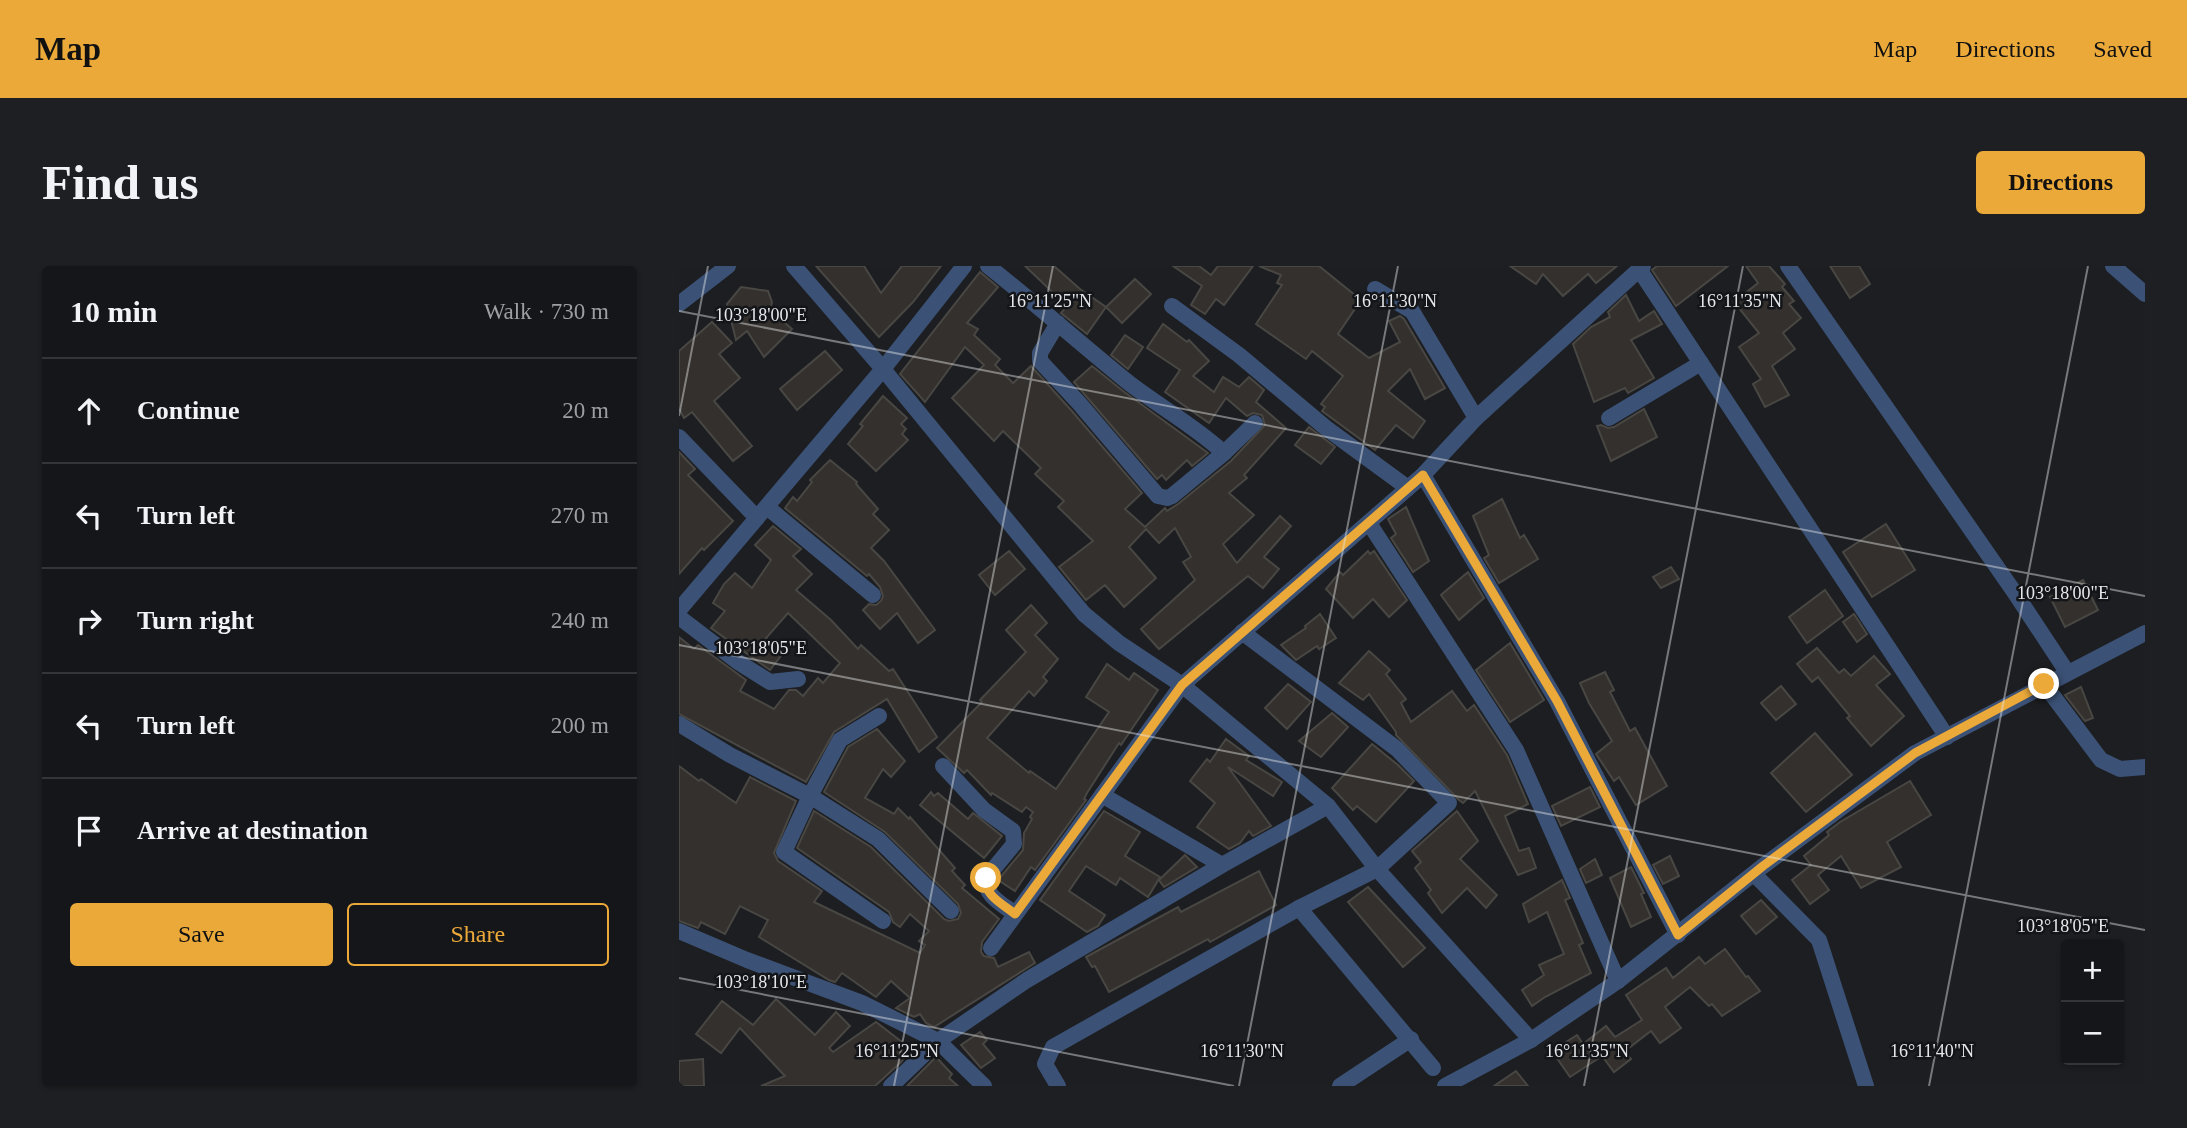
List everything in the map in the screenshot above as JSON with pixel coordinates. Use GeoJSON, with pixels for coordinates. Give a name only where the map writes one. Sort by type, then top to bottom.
{"type":"FeatureCollection","features":[{"type":"Feature","properties":{"kind":"street"},"geometry":{"type":"LineString","coordinates":[[679,304],[728,266]]}},
{"type":"Feature","properties":{"kind":"street"},"geometry":{"type":"LineString","coordinates":[[795,266],[1084,614],[1119,643],[1182,685],[1328,806],[1377,869],[1531,1040]]}},
{"type":"Feature","properties":{"kind":"street"},"geometry":{"type":"LineString","coordinates":[[679,610],[883,369],[964,266]]}},
{"type":"Feature","properties":{"kind":"street"},"geometry":{"type":"LineString","coordinates":[[988,266],[1132,385],[1202,433],[1224,453]]}},
{"type":"Feature","properties":{"kind":"street"},"geometry":{"type":"LineString","coordinates":[[1788,266],[2067,672]]}},
{"type":"Feature","properties":{"kind":"street"},"geometry":{"type":"LineString","coordinates":[[2113,266],[2145,294]]}},
{"type":"Feature","properties":{"kind":"street"},"geometry":{"type":"LineString","coordinates":[[991,948],[1182,685],[1423,475],[1476,418],[1641,267],[1947,737]]}},
{"type":"Feature","properties":{"kind":"street"},"geometry":{"type":"LineString","coordinates":[[1375,289],[1412,311],[1476,418]]}},
{"type":"Feature","properties":{"kind":"street"},"geometry":{"type":"LineString","coordinates":[[1172,306],[1240,355],[1326,428],[1408,488]]}},
{"type":"Feature","properties":{"kind":"street"},"geometry":{"type":"LineString","coordinates":[[1058,323],[1040,353],[1039,361],[1079,402],[1158,496],[1172,496],[1255,423]]}},
{"type":"Feature","properties":{"kind":"street"},"geometry":{"type":"LineString","coordinates":[[1609,418],[1701,363]]}},
{"type":"Feature","properties":{"kind":"street"},"geometry":{"type":"LineString","coordinates":[[679,437],[762,512],[873,595]]}},
{"type":"Feature","properties":{"kind":"street"},"geometry":{"type":"LineString","coordinates":[[1423,475],[1557,701],[1678,935]]}},
{"type":"Feature","properties":{"kind":"street"},"geometry":{"type":"LineString","coordinates":[[1369,523],[1516,750],[1618,981]]}},
{"type":"Feature","properties":{"kind":"street"},"geometry":{"type":"LineString","coordinates":[[679,617],[737,662],[770,682],[798,679]]}},
{"type":"Feature","properties":{"kind":"street"},"geometry":{"type":"LineString","coordinates":[[1058,1086],[1045,1064],[1053,1047],[1299,908],[1377,869],[1449,803],[1397,749],[1243,632]]}},
{"type":"Feature","properties":{"kind":"street"},"geometry":{"type":"LineString","coordinates":[[1445,1086],[1531,1040],[1618,981],[1915,753],[2145,633]]}},
{"type":"Feature","properties":{"kind":"street"},"geometry":{"type":"LineString","coordinates":[[2044,684],[2101,760],[2120,769],[2145,766]]}},
{"type":"Feature","properties":{"kind":"street"},"geometry":{"type":"LineString","coordinates":[[879,716],[840,740],[784,852],[883,921]]}},
{"type":"Feature","properties":{"kind":"street"},"geometry":{"type":"LineString","coordinates":[[679,724],[730,755],[810,796],[878,839],[951,911]]}},
{"type":"Feature","properties":{"kind":"street"},"geometry":{"type":"LineString","coordinates":[[943,766],[984,810],[1013,831],[1014,844],[986,878],[985,885],[988,892],[1015,914]]}},
{"type":"Feature","properties":{"kind":"street"},"geometry":{"type":"LineString","coordinates":[[1102,795],[1222,864]]}},
{"type":"Feature","properties":{"kind":"street"},"geometry":{"type":"LineString","coordinates":[[891,1086],[938,1041],[1027,980],[1222,864],[1328,806]]}},
{"type":"Feature","properties":{"kind":"street"},"geometry":{"type":"LineString","coordinates":[[1754,874],[1819,940],[1866,1086]]}},
{"type":"Feature","properties":{"kind":"street"},"geometry":{"type":"LineString","coordinates":[[1299,908],[1433,1068]]}},
{"type":"Feature","properties":{"kind":"street"},"geometry":{"type":"LineString","coordinates":[[679,931],[862,1003],[938,1041],[984,1086]]}},
{"type":"Feature","properties":{"kind":"street"},"geometry":{"type":"LineString","coordinates":[[1340,1086],[1411,1039]]}},
{"type":"Feature","properties":{"kind":"building"},"geometry":{"type":"Polygon","coordinates":[[[816,266],[864,266],[881,293],[902,266],[941,266],[913,302],[879,337],[816,266]]]}},
{"type":"Feature","properties":{"kind":"building"},"geometry":{"type":"Polygon","coordinates":[[[1025,266],[1054,266],[1106,307],[1087,334],[1061,313],[1067,306],[1025,266]]]}},
{"type":"Feature","properties":{"kind":"building"},"geometry":{"type":"Polygon","coordinates":[[[1173,266],[1199,266],[1211,275],[1218,266],[1253,266],[1224,305],[1216,299],[1205,314],[1191,305],[1202,286],[1173,266]]]}},
{"type":"Feature","properties":{"kind":"building"},"geometry":{"type":"Polygon","coordinates":[[[1259,266],[1319,266],[1361,300],[1338,334],[1369,358],[1400,342],[1389,321],[1400,316],[1404,319],[1445,388],[1425,399],[1410,369],[1388,391],[1425,421],[1413,438],[1396,425],[1375,450],[1322,411],[1325,407],[1321,404],[1343,376],[1312,351],[1306,359],[1256,324],[1282,285],[1277,283],[1281,275],[1259,266]]]}},
{"type":"Feature","properties":{"kind":"building"},"geometry":{"type":"Polygon","coordinates":[[[1510,266],[1617,266],[1596,283],[1588,274],[1563,296],[1543,274],[1536,284],[1510,266]]]}},
{"type":"Feature","properties":{"kind":"building"},"geometry":{"type":"Polygon","coordinates":[[[1657,266],[1728,266],[1676,306],[1652,270],[1657,266]]]}},
{"type":"Feature","properties":{"kind":"building"},"geometry":{"type":"Polygon","coordinates":[[[1746,266],[1769,266],[1785,284],[1782,287],[1794,301],[1789,304],[1801,318],[1783,333],[1795,349],[1772,366],[1789,395],[1765,407],[1753,384],[1761,379],[1739,347],[1759,333],[1734,302],[1758,283],[1746,266]]]}},
{"type":"Feature","properties":{"kind":"building"},"geometry":{"type":"Polygon","coordinates":[[[1830,266],[1859,266],[1870,284],[1850,298],[1830,266]]]}},
{"type":"Feature","properties":{"kind":"building"},"geometry":{"type":"Polygon","coordinates":[[[980,272],[998,287],[967,323],[978,329],[974,335],[1000,359],[995,365],[1013,383],[1031,366],[1071,410],[1142,493],[1125,509],[1145,527],[1165,508],[1167,511],[1178,504],[1231,461],[1265,425],[1262,415],[1253,413],[1247,416],[1226,398],[1209,423],[1165,392],[1180,370],[1147,348],[1163,324],[1187,342],[1189,340],[1209,361],[1193,376],[1214,392],[1223,377],[1239,387],[1249,377],[1264,390],[1256,402],[1286,428],[1244,475],[1247,478],[1229,493],[1254,515],[1223,544],[1237,563],[1280,516],[1291,526],[1264,557],[1279,569],[1263,588],[1248,576],[1159,649],[1141,629],[1195,580],[1183,562],[1191,557],[1175,528],[1159,543],[1146,529],[1129,547],[1156,578],[1124,607],[1105,585],[1086,600],[1059,567],[1093,541],[1058,507],[1064,501],[1035,474],[1041,468],[1003,431],[994,441],[952,398],[984,365],[965,347],[925,402],[900,374],[980,272]]]}},
{"type":"Feature","properties":{"kind":"building"},"geometry":{"type":"Polygon","coordinates":[[[1135,279],[1151,294],[1122,323],[1106,307],[1135,279]]]}},
{"type":"Feature","properties":{"kind":"building"},"geometry":{"type":"Polygon","coordinates":[[[741,287],[768,291],[772,302],[770,310],[792,329],[764,357],[747,331],[736,340],[727,304],[741,287]]]}},
{"type":"Feature","properties":{"kind":"building"},"geometry":{"type":"Polygon","coordinates":[[[1626,295],[1639,321],[1654,311],[1662,324],[1631,340],[1654,378],[1628,393],[1625,388],[1594,402],[1573,344],[1591,327],[1610,317],[1608,312],[1626,295]]]}},
{"type":"Feature","properties":{"kind":"building"},"geometry":{"type":"Polygon","coordinates":[[[712,322],[732,343],[719,354],[740,378],[714,401],[752,446],[733,461],[692,412],[684,418],[679,408],[679,351],[712,322]]]}},
{"type":"Feature","properties":{"kind":"building"},"geometry":{"type":"Polygon","coordinates":[[[1125,335],[1143,347],[1128,369],[1111,355],[1125,335]]]}},
{"type":"Feature","properties":{"kind":"building"},"geometry":{"type":"Polygon","coordinates":[[[825,351],[842,370],[797,410],[780,389],[825,351]]]}},
{"type":"Feature","properties":{"kind":"building"},"geometry":{"type":"Polygon","coordinates":[[[1092,366],[1208,453],[1192,466],[1187,460],[1166,480],[1162,475],[1157,479],[1074,382],[1092,366]]]}},
{"type":"Feature","properties":{"kind":"building"},"geometry":{"type":"Polygon","coordinates":[[[883,396],[907,418],[901,424],[906,429],[902,434],[908,440],[876,471],[848,444],[883,396]]]}},
{"type":"Feature","properties":{"kind":"building"},"geometry":{"type":"Polygon","coordinates":[[[1644,409],[1657,437],[1611,461],[1597,426],[1614,427],[1644,409]]]}},
{"type":"Feature","properties":{"kind":"building"},"geometry":{"type":"Polygon","coordinates":[[[1309,427],[1335,447],[1321,464],[1295,445],[1309,427]]]}},
{"type":"Feature","properties":{"kind":"building"},"geometry":{"type":"Polygon","coordinates":[[[679,452],[695,469],[688,475],[733,521],[704,550],[702,548],[679,574],[679,452]]]}},
{"type":"Feature","properties":{"kind":"building"},"geometry":{"type":"Polygon","coordinates":[[[830,460],[857,482],[878,509],[873,514],[889,530],[871,548],[884,561],[935,630],[918,643],[897,613],[880,629],[863,610],[869,604],[876,605],[881,601],[883,596],[880,587],[869,574],[867,576],[785,508],[793,497],[797,501],[812,482],[810,480],[830,460]]]}},
{"type":"Feature","properties":{"kind":"building"},"geometry":{"type":"Polygon","coordinates":[[[1502,499],[1520,538],[1524,535],[1538,559],[1499,583],[1484,558],[1489,555],[1473,516],[1502,499]]]}},
{"type":"Feature","properties":{"kind":"building"},"geometry":{"type":"Polygon","coordinates":[[[1406,507],[1429,561],[1413,572],[1391,538],[1396,534],[1388,519],[1406,507]]]}},
{"type":"Feature","properties":{"kind":"building"},"geometry":{"type":"Polygon","coordinates":[[[1886,524],[1915,570],[1872,597],[1843,552],[1886,524]]]}},
{"type":"Feature","properties":{"kind":"building"},"geometry":{"type":"Polygon","coordinates":[[[773,526],[801,549],[793,556],[812,574],[796,590],[831,620],[858,649],[861,645],[889,671],[893,669],[937,737],[919,752],[887,699],[834,732],[806,782],[679,714],[679,637],[694,649],[698,645],[746,680],[740,691],[774,709],[789,690],[796,690],[803,696],[818,678],[823,683],[840,663],[788,613],[766,638],[784,652],[770,670],[711,628],[725,611],[713,603],[724,584],[735,573],[752,588],[771,560],[755,545],[773,526]]]}},
{"type":"Feature","properties":{"kind":"building"},"geometry":{"type":"Polygon","coordinates":[[[1009,551],[1025,569],[995,595],[979,575],[1009,551]]]}},
{"type":"Feature","properties":{"kind":"building"},"geometry":{"type":"Polygon","coordinates":[[[1368,551],[1370,554],[1374,551],[1407,600],[1389,617],[1373,599],[1353,618],[1326,589],[1340,572],[1343,575],[1368,551]]]}},
{"type":"Feature","properties":{"kind":"building"},"geometry":{"type":"Polygon","coordinates":[[[1671,567],[1679,579],[1661,588],[1653,577],[1671,567]]]}},
{"type":"Feature","properties":{"kind":"building"},"geometry":{"type":"Polygon","coordinates":[[[1468,572],[1484,598],[1459,620],[1441,595],[1468,572]]]}},
{"type":"Feature","properties":{"kind":"building"},"geometry":{"type":"Polygon","coordinates":[[[2083,580],[2098,610],[2065,627],[2050,597],[2083,580]]]}},
{"type":"Feature","properties":{"kind":"building"},"geometry":{"type":"Polygon","coordinates":[[[1825,590],[1843,616],[1807,643],[1789,617],[1825,590]]]}},
{"type":"Feature","properties":{"kind":"building"},"geometry":{"type":"Polygon","coordinates":[[[1031,605],[1047,623],[1035,635],[1058,659],[1043,677],[1047,681],[1034,696],[1029,691],[987,738],[1029,773],[1030,771],[1056,789],[1109,712],[1086,697],[1107,664],[1129,680],[1134,673],[1158,690],[1121,745],[1119,743],[1087,793],[1084,799],[1086,800],[1035,870],[1031,867],[1015,891],[998,880],[1023,850],[1024,833],[1033,812],[1026,807],[1022,812],[992,793],[991,795],[967,770],[964,773],[937,748],[1026,652],[1006,630],[1031,605]]]}},
{"type":"Feature","properties":{"kind":"building"},"geometry":{"type":"Polygon","coordinates":[[[1320,614],[1336,638],[1319,649],[1317,646],[1296,660],[1281,645],[1306,628],[1305,626],[1320,614]]]}},
{"type":"Feature","properties":{"kind":"building"},"geometry":{"type":"Polygon","coordinates":[[[1854,614],[1867,634],[1857,642],[1843,622],[1854,614]]]}},
{"type":"Feature","properties":{"kind":"building"},"geometry":{"type":"Polygon","coordinates":[[[1510,643],[1544,700],[1510,722],[1476,670],[1510,643]]]}},
{"type":"Feature","properties":{"kind":"building"},"geometry":{"type":"Polygon","coordinates":[[[1817,648],[1839,673],[1844,669],[1851,676],[1874,656],[1890,674],[1876,685],[1904,716],[1871,746],[1818,677],[1812,682],[1797,664],[1817,648]]]}},
{"type":"Feature","properties":{"kind":"building"},"geometry":{"type":"Polygon","coordinates":[[[1369,651],[1390,670],[1386,674],[1406,699],[1401,703],[1411,722],[1452,691],[1467,711],[1474,705],[1507,755],[1528,804],[1505,816],[1519,851],[1529,848],[1536,868],[1518,875],[1475,791],[1463,803],[1459,800],[1396,735],[1369,694],[1363,700],[1339,683],[1369,651]]]}},
{"type":"Feature","properties":{"kind":"building"},"geometry":{"type":"Polygon","coordinates":[[[1605,672],[1614,690],[1610,692],[1630,731],[1635,728],[1667,786],[1636,805],[1619,777],[1614,781],[1596,754],[1612,741],[1580,683],[1605,672]]]}},
{"type":"Feature","properties":{"kind":"building"},"geometry":{"type":"Polygon","coordinates":[[[1288,684],[1311,702],[1287,729],[1265,708],[1288,684]]]}},
{"type":"Feature","properties":{"kind":"building"},"geometry":{"type":"Polygon","coordinates":[[[1781,686],[1796,704],[1776,720],[1761,703],[1781,686]]]}},
{"type":"Feature","properties":{"kind":"building"},"geometry":{"type":"Polygon","coordinates":[[[2081,687],[2093,718],[2085,721],[2065,695],[2081,687]]]}},
{"type":"Feature","properties":{"kind":"building"},"geometry":{"type":"Polygon","coordinates":[[[1332,713],[1348,727],[1321,757],[1299,741],[1332,713]]]}},
{"type":"Feature","properties":{"kind":"building"},"geometry":{"type":"Polygon","coordinates":[[[877,729],[905,761],[891,777],[883,769],[865,798],[894,814],[898,808],[909,819],[910,817],[955,868],[952,871],[965,885],[962,888],[999,919],[982,942],[981,952],[984,956],[994,958],[998,967],[1029,952],[1035,963],[934,1027],[926,1023],[920,1014],[914,1017],[896,1008],[910,998],[891,981],[876,997],[842,973],[835,982],[829,980],[759,937],[768,920],[740,906],[725,934],[701,922],[698,928],[679,921],[679,766],[736,803],[750,777],[796,801],[774,853],[778,861],[822,891],[814,902],[920,953],[925,945],[919,941],[929,931],[910,914],[900,927],[893,922],[889,912],[797,848],[814,811],[871,847],[944,919],[958,919],[961,913],[958,904],[885,832],[824,792],[848,747],[877,729]]]}},
{"type":"Feature","properties":{"kind":"building"},"geometry":{"type":"Polygon","coordinates":[[[1815,733],[1852,775],[1806,812],[1771,773],[1815,733]]]}},
{"type":"Feature","properties":{"kind":"building"},"geometry":{"type":"Polygon","coordinates":[[[1226,739],[1249,756],[1246,760],[1282,782],[1273,796],[1228,767],[1271,826],[1253,836],[1249,831],[1240,843],[1229,849],[1197,827],[1215,803],[1190,781],[1207,759],[1210,762],[1226,739]]]}},
{"type":"Feature","properties":{"kind":"building"},"geometry":{"type":"Polygon","coordinates":[[[1372,744],[1414,781],[1376,822],[1357,806],[1353,810],[1332,788],[1372,744]]]}},
{"type":"Feature","properties":{"kind":"building"},"geometry":{"type":"Polygon","coordinates":[[[1910,781],[1931,815],[1887,842],[1901,867],[1861,888],[1841,856],[1818,875],[1829,890],[1810,904],[1792,880],[1811,865],[1804,856],[1840,822],[1910,781]]]}},
{"type":"Feature","properties":{"kind":"building"},"geometry":{"type":"Polygon","coordinates":[[[1590,787],[1600,807],[1561,826],[1552,806],[1590,787]]]}},
{"type":"Feature","properties":{"kind":"building"},"geometry":{"type":"Polygon","coordinates":[[[931,792],[934,796],[938,793],[968,819],[973,813],[1002,836],[984,858],[920,805],[931,792]]]}},
{"type":"Feature","properties":{"kind":"building"},"geometry":{"type":"Polygon","coordinates":[[[1104,811],[1140,832],[1125,856],[1160,877],[1148,897],[1120,878],[1116,885],[1086,866],[1069,891],[1105,915],[1098,926],[1087,932],[1040,900],[1104,811]]]}},
{"type":"Feature","properties":{"kind":"building"},"geometry":{"type":"Polygon","coordinates":[[[1457,811],[1478,841],[1460,859],[1497,895],[1486,908],[1467,888],[1442,913],[1428,893],[1431,890],[1415,868],[1421,862],[1412,851],[1457,811]]]}},
{"type":"Feature","properties":{"kind":"building"},"geometry":{"type":"Polygon","coordinates":[[[1185,855],[1197,867],[1164,887],[1159,880],[1185,855]]]}},
{"type":"Feature","properties":{"kind":"building"},"geometry":{"type":"Polygon","coordinates":[[[1670,856],[1679,876],[1663,884],[1653,865],[1670,856]]]}},
{"type":"Feature","properties":{"kind":"building"},"geometry":{"type":"Polygon","coordinates":[[[1595,859],[1602,875],[1586,883],[1580,869],[1595,859]]]}},
{"type":"Feature","properties":{"kind":"building"},"geometry":{"type":"Polygon","coordinates":[[[1631,867],[1644,893],[1641,894],[1651,917],[1631,927],[1610,878],[1631,867]]]}},
{"type":"Feature","properties":{"kind":"building"},"geometry":{"type":"Polygon","coordinates":[[[1259,871],[1276,905],[1210,942],[1208,939],[1109,992],[1095,966],[1092,967],[1086,957],[1178,907],[1181,912],[1259,871]]]}},
{"type":"Feature","properties":{"kind":"building"},"geometry":{"type":"Polygon","coordinates":[[[1562,880],[1570,898],[1565,900],[1583,943],[1579,945],[1591,973],[1532,1006],[1522,990],[1544,975],[1539,965],[1564,954],[1547,912],[1529,922],[1523,904],[1562,880]]]}},
{"type":"Feature","properties":{"kind":"building"},"geometry":{"type":"Polygon","coordinates":[[[1368,887],[1425,948],[1403,967],[1348,902],[1368,887]]]}},
{"type":"Feature","properties":{"kind":"building"},"geometry":{"type":"Polygon","coordinates":[[[1761,900],[1777,917],[1756,934],[1741,916],[1761,900]]]}},
{"type":"Feature","properties":{"kind":"building"},"geometry":{"type":"Polygon","coordinates":[[[1725,949],[1760,991],[1722,1016],[1712,1004],[1709,1006],[1690,987],[1665,1007],[1681,1028],[1660,1043],[1651,1031],[1625,1051],[1631,1059],[1614,1072],[1602,1056],[1570,1077],[1552,1051],[1577,1035],[1583,1044],[1606,1026],[1615,1037],[1642,1020],[1626,995],[1666,968],[1673,978],[1699,957],[1705,964],[1725,949]]]}},
{"type":"Feature","properties":{"kind":"building"},"geometry":{"type":"Polygon","coordinates":[[[776,999],[815,1035],[836,1012],[850,1026],[829,1048],[833,1052],[876,1022],[911,1049],[875,1086],[761,1086],[785,1076],[740,1028],[721,1053],[696,1034],[722,1001],[753,1025],[776,999]]]}},
{"type":"Feature","properties":{"kind":"building"},"geometry":{"type":"Polygon","coordinates":[[[980,1032],[987,1040],[983,1044],[995,1058],[981,1068],[961,1045],[980,1032]]]}},
{"type":"Feature","properties":{"kind":"building"},"geometry":{"type":"Polygon","coordinates":[[[936,1057],[952,1074],[949,1078],[958,1086],[907,1086],[936,1057]]]}},
{"type":"Feature","properties":{"kind":"building"},"geometry":{"type":"Polygon","coordinates":[[[703,1059],[704,1086],[679,1086],[679,1061],[703,1059]]]}},
{"type":"Feature","properties":{"kind":"building"},"geometry":{"type":"Polygon","coordinates":[[[1516,1071],[1528,1086],[1494,1086],[1516,1071]]]}},
{"type":"Feature","properties":{"kind":"route"},"geometry":{"type":"LineString","coordinates":[[986,878],[988,892],[1015,914],[1182,685],[1423,475],[1557,701],[1678,935],[1763,866],[1915,753],[2044,684]]}}]}
